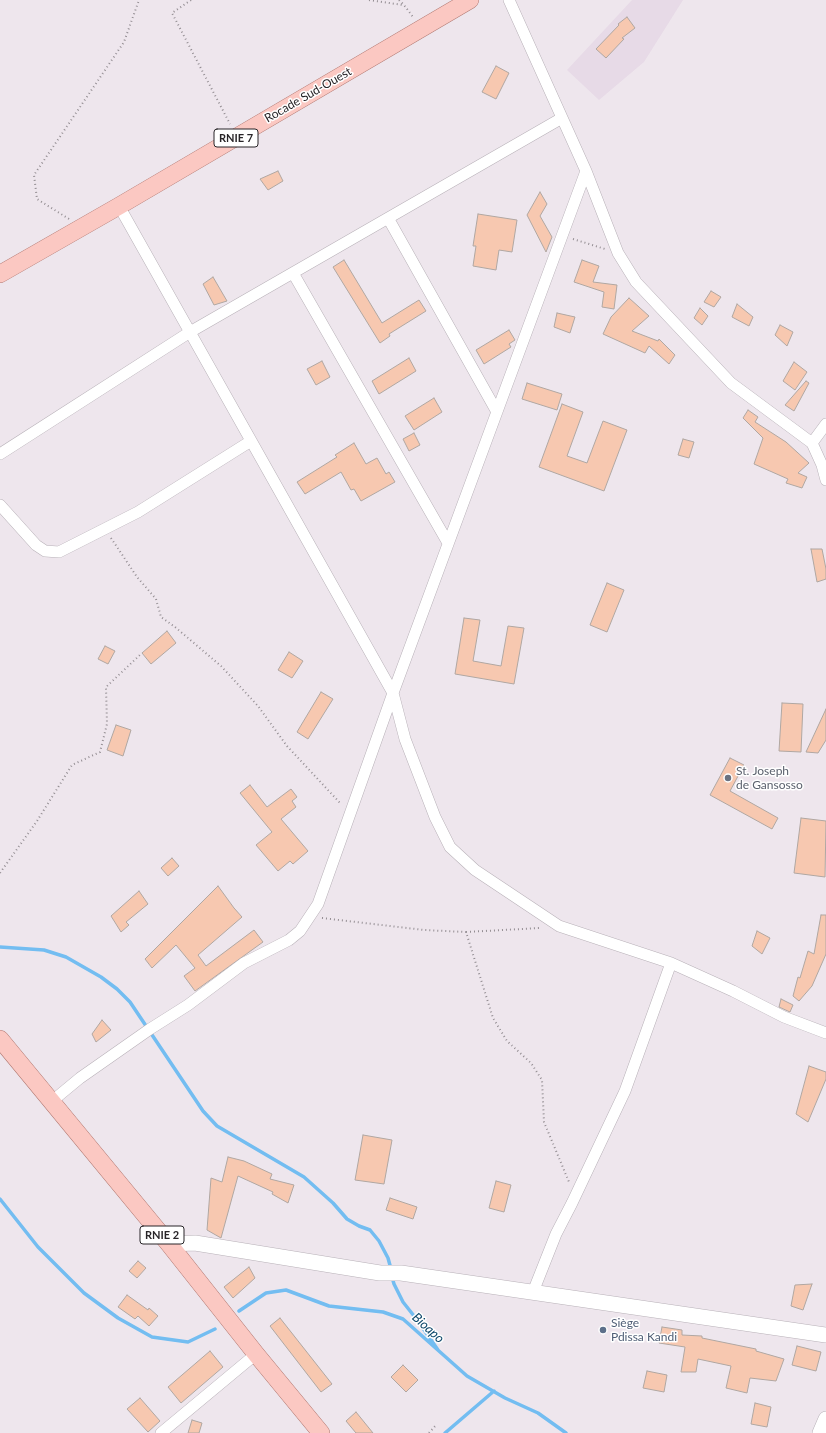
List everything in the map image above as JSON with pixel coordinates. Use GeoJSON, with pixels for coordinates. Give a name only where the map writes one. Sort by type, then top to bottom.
{"type":"FeatureCollection","features":[{"type":"Feature","properties":{"kind":"main road","name":"Rocade Sud-Ouest"},"geometry":{"type":"LineString","coordinates":[[0,274],[470,0]]}},
{"type":"Feature","properties":{"kind":"main road","name":"RNIE 2"},"geometry":{"type":"LineString","coordinates":[[0,1039],[169,1244],[321,1433]]}},
{"type":"Feature","properties":{"kind":"street"},"geometry":{"type":"LineString","coordinates":[[509,0],[586,171],[618,253],[636,282],[731,383],[812,443],[822,464],[826,480]]}},
{"type":"Feature","properties":{"kind":"street"},"geometry":{"type":"LineString","coordinates":[[0,454],[190,332],[562,118]]}},
{"type":"Feature","properties":{"kind":"street"},"geometry":{"type":"LineString","coordinates":[[51,1102],[80,1078],[150,1029],[188,1005],[244,963],[289,940],[300,931],[318,904],[393,693],[586,171]]}},
{"type":"Feature","properties":{"kind":"street"},"geometry":{"type":"LineString","coordinates":[[119,206],[393,693],[405,739],[435,817],[450,847],[475,870],[558,926],[671,963],[733,991],[784,1017],[826,1033]]}},
{"type":"Feature","properties":{"kind":"street"},"geometry":{"type":"LineString","coordinates":[[388,218],[497,412]]}},
{"type":"Feature","properties":{"kind":"street"},"geometry":{"type":"LineString","coordinates":[[292,273],[448,543]]}},
{"type":"Feature","properties":{"kind":"street"},"geometry":{"type":"LineString","coordinates":[[812,443],[826,424]]}},
{"type":"Feature","properties":{"kind":"street"},"geometry":{"type":"LineString","coordinates":[[0,505],[36,545],[45,552],[59,552],[138,512],[250,440]]}},
{"type":"Feature","properties":{"kind":"street"},"geometry":{"type":"LineString","coordinates":[[534,1292],[556,1234],[625,1091],[671,963]]}},
{"type":"Feature","properties":{"kind":"street"},"geometry":{"type":"LineString","coordinates":[[169,1244],[195,1243],[380,1274],[401,1273],[826,1335]]}},
{"type":"Feature","properties":{"kind":"street"},"geometry":{"type":"LineString","coordinates":[[161,1433],[256,1354]]}},
{"type":"Feature","properties":{"kind":"street"},"geometry":{"type":"LineString","coordinates":[[820,1433],[826,1419]]}},
{"type":"Feature","properties":{"kind":"path"},"geometry":{"type":"LineString","coordinates":[[82,227],[37,199],[34,175],[124,42],[139,0]]}},
{"type":"Feature","properties":{"kind":"path"},"geometry":{"type":"LineString","coordinates":[[192,0],[172,13],[236,137]]}},
{"type":"Feature","properties":{"kind":"path"},"geometry":{"type":"LineString","coordinates":[[369,0],[404,5]]}},
{"type":"Feature","properties":{"kind":"path"},"geometry":{"type":"LineString","coordinates":[[399,0],[422,28]]}},
{"type":"Feature","properties":{"kind":"path"},"geometry":{"type":"LineString","coordinates":[[562,236],[618,253]]}},
{"type":"Feature","properties":{"kind":"path"},"geometry":{"type":"LineString","coordinates":[[104,529],[137,577],[156,599],[161,617],[176,627],[221,666],[258,706],[287,746],[349,814]]}},
{"type":"Feature","properties":{"kind":"path"},"geometry":{"type":"LineString","coordinates":[[0,873],[37,821],[72,765],[100,752],[107,724],[106,686],[142,652]]}},
{"type":"Feature","properties":{"kind":"path"},"geometry":{"type":"LineString","coordinates":[[311,916],[424,930],[466,932],[558,926]]}},
{"type":"Feature","properties":{"kind":"path"},"geometry":{"type":"LineString","coordinates":[[466,932],[493,1018],[507,1041],[531,1062],[542,1080],[544,1122],[567,1175],[572,1203]]}},
{"type":"Feature","properties":{"kind":"path"},"geometry":{"type":"LineString","coordinates":[[429,1433],[436,1426]]}},
{"type":"Feature","properties":{"kind":"shaded area"},"geometry":{"type":"Polygon","coordinates":[[[632,0],[683,0],[644,62],[599,100],[567,70],[632,0]]]}},
{"type":"Feature","properties":{"kind":"building"},"geometry":{"type":"Polygon","coordinates":[[[627,17],[635,28],[622,38],[624,39],[606,58],[596,49],[619,25],[618,24],[627,17]]]}},
{"type":"Feature","properties":{"kind":"building"},"geometry":{"type":"Polygon","coordinates":[[[496,66],[509,73],[496,99],[482,92],[496,66]]]}},
{"type":"Feature","properties":{"kind":"building"},"geometry":{"type":"Polygon","coordinates":[[[278,171],[283,181],[268,190],[260,179],[278,171]]]}},
{"type":"Feature","properties":{"kind":"building"},"geometry":{"type":"Polygon","coordinates":[[[540,192],[547,204],[540,216],[552,237],[546,252],[527,215],[540,192]]]}},
{"type":"Feature","properties":{"kind":"building"},"geometry":{"type":"Polygon","coordinates":[[[478,214],[517,220],[512,252],[499,250],[496,270],[473,266],[476,246],[473,246],[478,214]]]}},
{"type":"Feature","properties":{"kind":"building"},"geometry":{"type":"Polygon","coordinates":[[[344,260],[382,323],[419,300],[426,311],[389,334],[390,336],[380,343],[333,267],[344,260]]]}},
{"type":"Feature","properties":{"kind":"building"},"geometry":{"type":"Polygon","coordinates":[[[582,260],[599,266],[593,282],[617,285],[614,309],[602,307],[604,292],[574,282],[582,260]]]}},
{"type":"Feature","properties":{"kind":"building"},"geometry":{"type":"Polygon","coordinates":[[[213,277],[227,301],[214,305],[203,284],[213,277]]]}},
{"type":"Feature","properties":{"kind":"building"},"geometry":{"type":"Polygon","coordinates":[[[711,291],[721,297],[714,307],[704,302],[711,291]]]}},
{"type":"Feature","properties":{"kind":"building"},"geometry":{"type":"Polygon","coordinates":[[[629,298],[649,316],[632,331],[658,341],[659,339],[675,355],[669,364],[649,346],[645,353],[603,334],[611,317],[629,298]]]}},
{"type":"Feature","properties":{"kind":"building"},"geometry":{"type":"Polygon","coordinates":[[[737,304],[753,317],[749,326],[732,317],[737,304]]]}},
{"type":"Feature","properties":{"kind":"building"},"geometry":{"type":"Polygon","coordinates":[[[700,308],[708,316],[702,325],[694,318],[700,308]]]}},
{"type":"Feature","properties":{"kind":"building"},"geometry":{"type":"Polygon","coordinates":[[[557,313],[575,317],[570,333],[554,327],[557,313]]]}},
{"type":"Feature","properties":{"kind":"building"},"geometry":{"type":"Polygon","coordinates":[[[780,325],[793,332],[787,346],[775,335],[780,325]]]}},
{"type":"Feature","properties":{"kind":"building"},"geometry":{"type":"Polygon","coordinates":[[[509,330],[515,340],[509,344],[511,347],[484,364],[476,350],[509,330]]]}},
{"type":"Feature","properties":{"kind":"building"},"geometry":{"type":"Polygon","coordinates":[[[409,358],[416,371],[379,394],[372,381],[409,358]]]}},
{"type":"Feature","properties":{"kind":"building"},"geometry":{"type":"Polygon","coordinates":[[[322,361],[330,377],[316,385],[307,369],[322,361]]]}},
{"type":"Feature","properties":{"kind":"building"},"geometry":{"type":"Polygon","coordinates":[[[794,362],[807,372],[795,390],[783,381],[794,362]]]}},
{"type":"Feature","properties":{"kind":"building"},"geometry":{"type":"Polygon","coordinates":[[[806,381],[809,383],[794,411],[785,405],[806,381]]]}},
{"type":"Feature","properties":{"kind":"building"},"geometry":{"type":"Polygon","coordinates":[[[527,383],[562,394],[557,410],[522,399],[527,383]]]}},
{"type":"Feature","properties":{"kind":"building"},"geometry":{"type":"Polygon","coordinates":[[[434,398],[442,412],[414,430],[405,416],[434,398]]]}},
{"type":"Feature","properties":{"kind":"building"},"geometry":{"type":"Polygon","coordinates":[[[562,404],[583,412],[567,456],[587,463],[603,421],[627,430],[604,491],[539,467],[562,404]]]}},
{"type":"Feature","properties":{"kind":"building"},"geometry":{"type":"Polygon","coordinates":[[[748,410],[758,417],[755,422],[786,442],[809,463],[798,473],[807,477],[802,488],[786,483],[788,479],[754,464],[763,438],[743,418],[748,410]]]}},
{"type":"Feature","properties":{"kind":"building"},"geometry":{"type":"Polygon","coordinates":[[[414,433],[420,445],[409,451],[403,439],[414,433]]]}},
{"type":"Feature","properties":{"kind":"building"},"geometry":{"type":"Polygon","coordinates":[[[683,439],[694,442],[689,458],[678,455],[683,439]]]}},
{"type":"Feature","properties":{"kind":"building"},"geometry":{"type":"Polygon","coordinates":[[[354,443],[366,464],[377,458],[386,474],[389,472],[395,482],[361,501],[354,489],[351,490],[341,472],[305,494],[297,482],[337,457],[335,455],[354,443]]]}},
{"type":"Feature","properties":{"kind":"building"},"geometry":{"type":"Polygon","coordinates":[[[811,549],[822,549],[826,569],[826,579],[817,582],[811,549]]]}},
{"type":"Feature","properties":{"kind":"building"},"geometry":{"type":"Polygon","coordinates":[[[607,583],[624,590],[607,632],[590,625],[607,583]]]}},
{"type":"Feature","properties":{"kind":"building"},"geometry":{"type":"Polygon","coordinates":[[[464,618],[480,620],[473,661],[501,666],[508,626],[524,628],[514,684],[455,674],[464,618]]]}},
{"type":"Feature","properties":{"kind":"building"},"geometry":{"type":"Polygon","coordinates":[[[167,631],[176,643],[151,664],[142,653],[167,631]]]}},
{"type":"Feature","properties":{"kind":"building"},"geometry":{"type":"Polygon","coordinates":[[[105,646],[115,651],[108,664],[98,659],[105,646]]]}},
{"type":"Feature","properties":{"kind":"building"},"geometry":{"type":"Polygon","coordinates":[[[289,652],[303,661],[292,678],[278,670],[289,652]]]}},
{"type":"Feature","properties":{"kind":"building"},"geometry":{"type":"Polygon","coordinates":[[[321,692],[333,699],[308,739],[297,732],[321,692]]]}},
{"type":"Feature","properties":{"kind":"building"},"geometry":{"type":"Polygon","coordinates":[[[782,703],[803,704],[801,752],[779,751],[782,703]]]}},
{"type":"Feature","properties":{"kind":"building"},"geometry":{"type":"Polygon","coordinates":[[[826,709],[826,740],[818,753],[806,752],[826,709]]]}},
{"type":"Feature","properties":{"kind":"building"},"geometry":{"type":"Polygon","coordinates":[[[116,725],[131,730],[123,756],[107,750],[116,725]]]}},
{"type":"Feature","properties":{"kind":"building"},"geometry":{"type":"Polygon","coordinates":[[[730,758],[744,765],[730,791],[778,818],[772,829],[710,795],[730,758]]]}},
{"type":"Feature","properties":{"kind":"building"},"geometry":{"type":"Polygon","coordinates":[[[250,785],[267,807],[291,789],[297,797],[292,801],[296,807],[281,819],[308,851],[293,864],[290,861],[278,871],[256,845],[272,832],[240,793],[250,785]]]}},
{"type":"Feature","properties":{"kind":"building"},"geometry":{"type":"Polygon","coordinates":[[[801,818],[826,821],[825,877],[794,873],[801,818]]]}},
{"type":"Feature","properties":{"kind":"building"},"geometry":{"type":"Polygon","coordinates":[[[172,858],[179,866],[168,876],[161,868],[172,858]]]}},
{"type":"Feature","properties":{"kind":"building"},"geometry":{"type":"Polygon","coordinates":[[[218,886],[242,917],[198,955],[206,966],[254,930],[263,942],[195,991],[184,976],[195,968],[176,945],[152,968],[145,959],[218,886]]]}},
{"type":"Feature","properties":{"kind":"building"},"geometry":{"type":"Polygon","coordinates":[[[139,891],[148,904],[126,922],[129,925],[121,932],[111,916],[139,891]]]}},
{"type":"Feature","properties":{"kind":"building"},"geometry":{"type":"Polygon","coordinates":[[[821,915],[826,915],[826,954],[812,986],[799,1001],[793,996],[798,977],[800,978],[808,951],[814,954],[821,915]]]}},
{"type":"Feature","properties":{"kind":"building"},"geometry":{"type":"Polygon","coordinates":[[[757,931],[770,938],[762,954],[752,946],[757,931]]]}},
{"type":"Feature","properties":{"kind":"building"},"geometry":{"type":"Polygon","coordinates":[[[781,999],[793,1005],[790,1012],[779,1007],[781,999]]]}},
{"type":"Feature","properties":{"kind":"building"},"geometry":{"type":"Polygon","coordinates":[[[102,1020],[111,1030],[96,1042],[92,1034],[102,1020]]]}},
{"type":"Feature","properties":{"kind":"building"},"geometry":{"type":"Polygon","coordinates":[[[809,1066],[826,1072],[826,1079],[808,1122],[796,1114],[809,1066]]]}},
{"type":"Feature","properties":{"kind":"building"},"geometry":{"type":"Polygon","coordinates":[[[363,1135],[392,1140],[384,1184],[355,1180],[363,1135]]]}},
{"type":"Feature","properties":{"kind":"building"},"geometry":{"type":"Polygon","coordinates":[[[228,1157],[244,1161],[272,1174],[270,1179],[294,1185],[288,1203],[272,1194],[273,1192],[238,1176],[221,1238],[207,1230],[211,1178],[222,1182],[228,1157]]]}},
{"type":"Feature","properties":{"kind":"building"},"geometry":{"type":"Polygon","coordinates":[[[496,1181],[511,1185],[504,1212],[489,1208],[496,1181]]]}},
{"type":"Feature","properties":{"kind":"building"},"geometry":{"type":"Polygon","coordinates":[[[390,1198],[417,1207],[413,1219],[386,1210],[390,1198]]]}},
{"type":"Feature","properties":{"kind":"building"},"geometry":{"type":"Polygon","coordinates":[[[138,1261],[146,1268],[137,1278],[129,1271],[138,1261]]]}},
{"type":"Feature","properties":{"kind":"building"},"geometry":{"type":"Polygon","coordinates":[[[249,1267],[255,1278],[233,1298],[224,1287],[249,1267]]]}},
{"type":"Feature","properties":{"kind":"building"},"geometry":{"type":"Polygon","coordinates":[[[812,1284],[803,1310],[791,1306],[795,1285],[812,1284]]]}},
{"type":"Feature","properties":{"kind":"building"},"geometry":{"type":"Polygon","coordinates":[[[127,1295],[148,1310],[149,1308],[158,1316],[149,1326],[138,1316],[135,1319],[118,1307],[127,1295]]]}},
{"type":"Feature","properties":{"kind":"building"},"geometry":{"type":"Polygon","coordinates":[[[280,1318],[332,1384],[321,1392],[270,1326],[280,1318]]]}},
{"type":"Feature","properties":{"kind":"building"},"geometry":{"type":"Polygon","coordinates":[[[662,1327],[682,1330],[682,1335],[702,1336],[702,1338],[756,1349],[756,1351],[784,1359],[776,1381],[750,1378],[747,1393],[726,1388],[731,1366],[698,1359],[696,1372],[681,1372],[685,1347],[659,1343],[662,1327]]]}},
{"type":"Feature","properties":{"kind":"building"},"geometry":{"type":"Polygon","coordinates":[[[797,1346],[821,1352],[816,1371],[792,1365],[797,1346]]]}},
{"type":"Feature","properties":{"kind":"building"},"geometry":{"type":"Polygon","coordinates":[[[210,1351],[223,1367],[181,1403],[168,1387],[210,1351]]]}},
{"type":"Feature","properties":{"kind":"building"},"geometry":{"type":"Polygon","coordinates":[[[403,1365],[418,1380],[406,1392],[391,1377],[403,1365]]]}},
{"type":"Feature","properties":{"kind":"building"},"geometry":{"type":"Polygon","coordinates":[[[647,1371],[667,1375],[664,1392],[643,1388],[647,1371]]]}},
{"type":"Feature","properties":{"kind":"building"},"geometry":{"type":"Polygon","coordinates":[[[140,1398],[160,1421],[148,1432],[127,1409],[140,1398]]]}},
{"type":"Feature","properties":{"kind":"building"},"geometry":{"type":"Polygon","coordinates":[[[755,1403],[771,1407],[767,1427],[751,1424],[755,1403]]]}},
{"type":"Feature","properties":{"kind":"building"},"geometry":{"type":"Polygon","coordinates":[[[356,1412],[373,1433],[356,1433],[346,1421],[356,1412]]]}},
{"type":"Feature","properties":{"kind":"building"},"geometry":{"type":"Polygon","coordinates":[[[192,1420],[202,1423],[199,1433],[188,1433],[192,1420]]]}},
{"type":"Feature","properties":{"kind":"waterway"},"geometry":{"type":"LineString","coordinates":[[0,947],[44,950],[66,957],[101,977],[117,989],[130,1002],[203,1111],[217,1126],[304,1177],[333,1203],[347,1219],[370,1230],[379,1241],[388,1258],[391,1269]]}},
{"type":"Feature","properties":{"kind":"waterway"},"geometry":{"type":"LineString","coordinates":[[0,1199],[38,1247],[84,1293],[118,1318],[152,1337],[188,1342],[215,1329]]}},
{"type":"Feature","properties":{"kind":"waterway"},"geometry":{"type":"LineString","coordinates":[[392,1277],[403,1302],[438,1350]]}},
{"type":"Feature","properties":{"kind":"waterway","name":"Bioapo"},"geometry":{"type":"LineString","coordinates":[[239,1311],[266,1293],[286,1290],[329,1306],[383,1312],[403,1319],[467,1376],[505,1398],[538,1413],[566,1433]]}},
{"type":"Feature","properties":{"kind":"waterway"},"geometry":{"type":"LineString","coordinates":[[445,1433],[494,1391]]}},
{"type":"Feature","properties":{"kind":"place","name":"St. Joseph de Gansosso"},"geometry":{"type":"Point","coordinates":[728,778]}},
{"type":"Feature","properties":{"kind":"place","name":"Siège Pdissa Kandi"},"geometry":{"type":"Point","coordinates":[603,1330]}}]}
